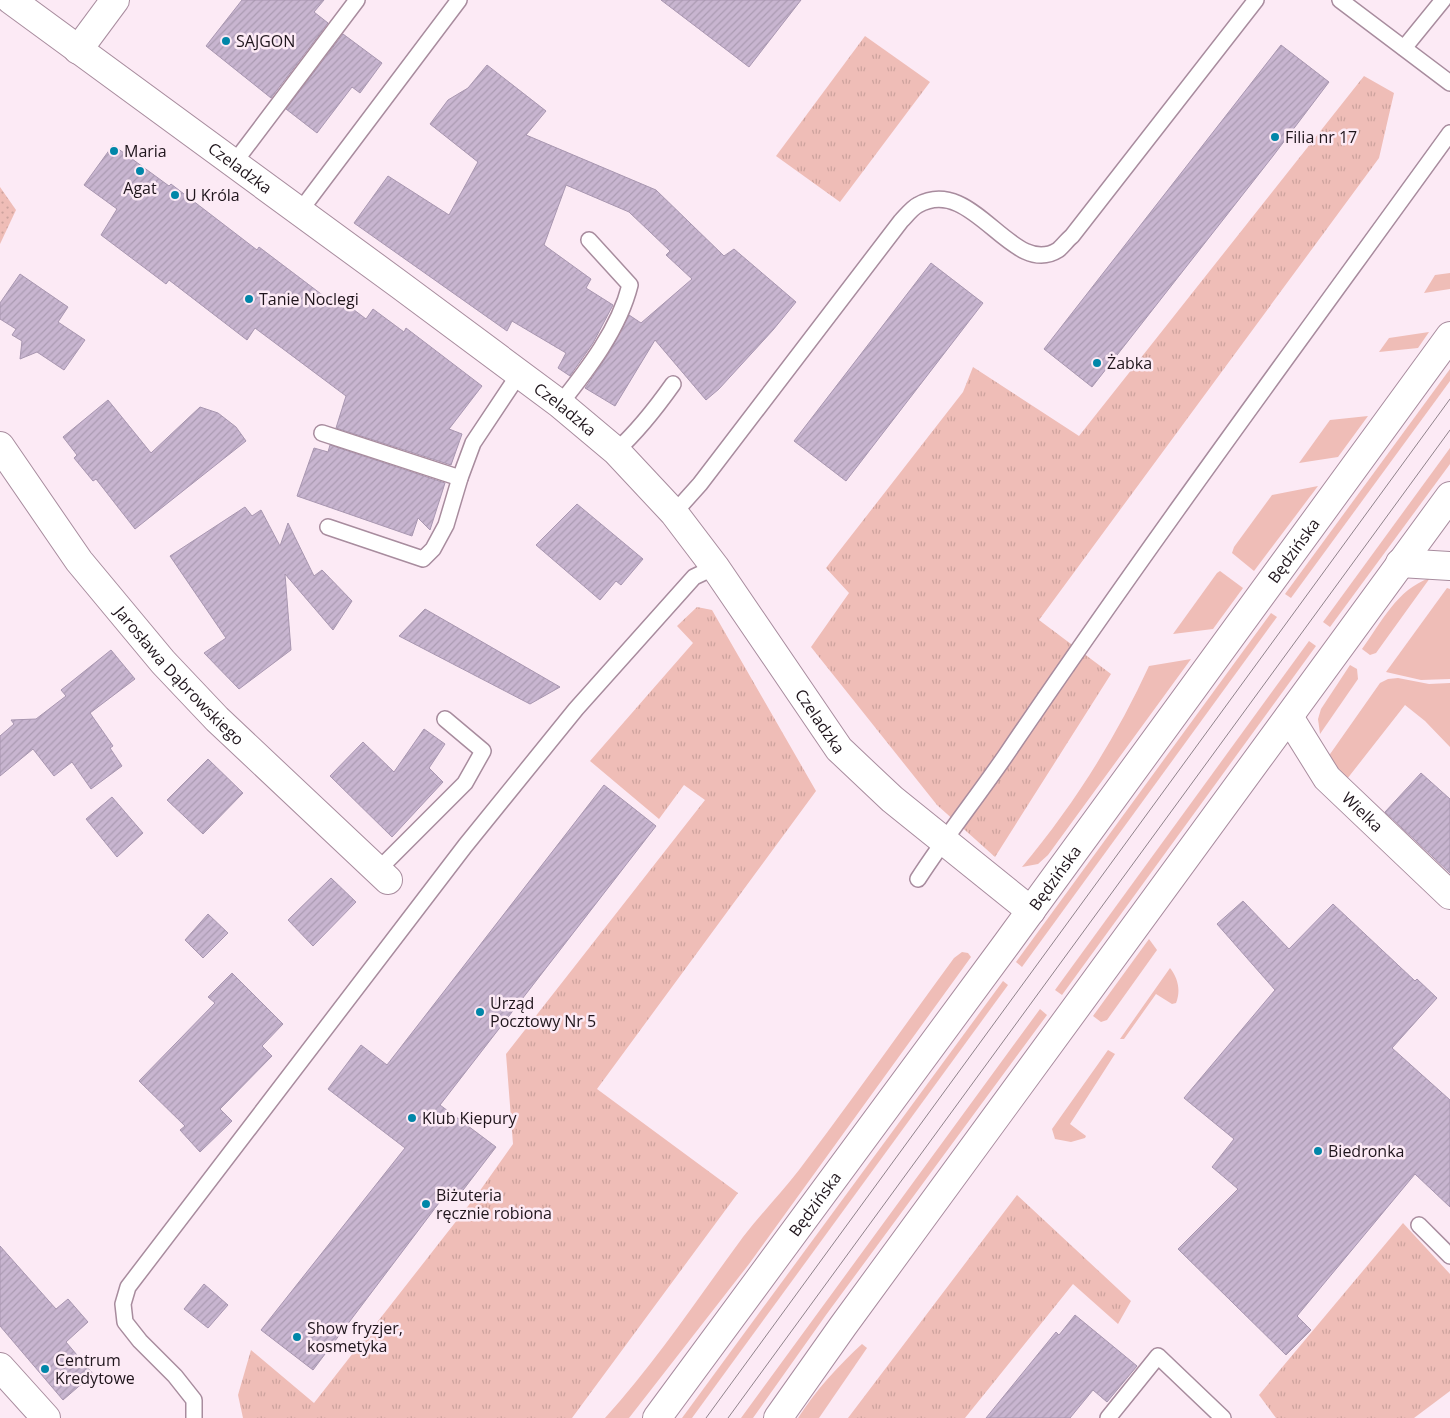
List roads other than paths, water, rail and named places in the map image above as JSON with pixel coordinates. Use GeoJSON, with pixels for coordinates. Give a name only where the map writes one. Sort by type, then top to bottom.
{"type":"FeatureCollection","features":[{"type":"Feature","properties":{"kind":"street","name":"Czeladzka"},"geometry":{"type":"LineString","coordinates":[[11,0],[560,404],[616,451],[674,513],[715,567],[839,749],[892,799],[1030,911]]}},
{"type":"Feature","properties":{"kind":"street"},"geometry":{"type":"LineString","coordinates":[[78,50],[115,0]]}},
{"type":"Feature","properties":{"kind":"street","name":"Będzińska"},"geometry":{"type":"LineString","coordinates":[[657,1418],[689,1378],[1450,336]]}},
{"type":"Feature","properties":{"kind":"street","name":"Jarosława Dąbrowskiego"},"geometry":{"type":"LineString","coordinates":[[0,447],[79,561],[163,662],[217,719],[383,875]]}},
{"type":"Feature","properties":{"kind":"street"},"geometry":{"type":"LineString","coordinates":[[778,1418],[849,1318],[1450,496]]}},
{"type":"Feature","properties":{"kind":"street"},"geometry":{"type":"LineString","coordinates":[[1400,564],[1450,566]]}},
{"type":"Feature","properties":{"kind":"street","name":"Wielka"},"geometry":{"type":"LineString","coordinates":[[1289,717],[1327,778],[1450,895]]}},
{"type":"Feature","properties":{"kind":"street"},"geometry":{"type":"LineString","coordinates":[[0,1367],[46,1418]]}},
{"type":"Feature","properties":{"kind":"lane"},"geometry":{"type":"LineString","coordinates":[[234,163],[357,0]]}},
{"type":"Feature","properties":{"kind":"lane"},"geometry":{"type":"LineString","coordinates":[[300,211],[459,0]]}},
{"type":"Feature","properties":{"kind":"lane"},"geometry":{"type":"LineString","coordinates":[[674,513],[700,484],[901,221],[917,205],[934,199],[951,200],[969,209],[1020,248],[1041,256],[1058,250],[1072,236],[1256,0]]}},
{"type":"Feature","properties":{"kind":"lane"},"geometry":{"type":"LineString","coordinates":[[1340,0],[1450,83]]}},
{"type":"Feature","properties":{"kind":"lane"},"geometry":{"type":"LineString","coordinates":[[1404,48],[1443,0]]}},
{"type":"Feature","properties":{"kind":"lane"},"geometry":{"type":"LineString","coordinates":[[918,879],[1097,622],[1450,133]]}},
{"type":"Feature","properties":{"kind":"lane"},"geometry":{"type":"LineString","coordinates":[[560,404],[602,345],[625,306],[630,286],[589,240]]}},
{"type":"Feature","properties":{"kind":"lane"},"geometry":{"type":"LineString","coordinates":[[328,527],[423,559],[434,549],[446,525],[473,443],[519,374]]}},
{"type":"Feature","properties":{"kind":"lane"},"geometry":{"type":"LineString","coordinates":[[616,451],[655,409],[672,384]]}},
{"type":"Feature","properties":{"kind":"lane"},"geometry":{"type":"LineString","coordinates":[[322,433],[460,478]]}},
{"type":"Feature","properties":{"kind":"lane"},"geometry":{"type":"LineString","coordinates":[[194,1418],[194,1400],[175,1376],[140,1341],[126,1322],[123,1304],[128,1288],[466,846],[576,709],[694,577],[715,567]]}},
{"type":"Feature","properties":{"kind":"lane"},"geometry":{"type":"LineString","coordinates":[[383,875],[465,783],[482,750],[445,719]]}},
{"type":"Feature","properties":{"kind":"lane"},"geometry":{"type":"LineString","coordinates":[[1419,1225],[1450,1256]]}},
{"type":"Feature","properties":{"kind":"lane"},"geometry":{"type":"LineString","coordinates":[[1108,1418],[1158,1356],[1223,1418]]}},
{"type":"Feature","properties":{"kind":"tram line"},"geometry":{"type":"LineString","coordinates":[[706,1418],[1450,399]]}},
{"type":"Feature","properties":{"kind":"tram line"},"geometry":{"type":"LineString","coordinates":[[728,1418],[1450,430]]}},
{"type":"Feature","properties":{"kind":"place","name":"SAJGON"},"geometry":{"type":"Point","coordinates":[226,41]}},
{"type":"Feature","properties":{"kind":"place","name":"Filia nr 17"},"geometry":{"type":"Point","coordinates":[1275,137]}},
{"type":"Feature","properties":{"kind":"place","name":"Maria"},"geometry":{"type":"Point","coordinates":[114,151]}},
{"type":"Feature","properties":{"kind":"place","name":"Agat"},"geometry":{"type":"Point","coordinates":[140,171]}},
{"type":"Feature","properties":{"kind":"place","name":"U Króla"},"geometry":{"type":"Point","coordinates":[175,195]}},
{"type":"Feature","properties":{"kind":"place","name":"Tanie Noclegi"},"geometry":{"type":"Point","coordinates":[249,299]}},
{"type":"Feature","properties":{"kind":"place","name":"Żabka"},"geometry":{"type":"Point","coordinates":[1097,363]}},
{"type":"Feature","properties":{"kind":"place","name":"Urząd Pocztowy Nr 5"},"geometry":{"type":"Point","coordinates":[480,1012]}},
{"type":"Feature","properties":{"kind":"place","name":"Klub Kiepury"},"geometry":{"type":"Point","coordinates":[412,1118]}},
{"type":"Feature","properties":{"kind":"place","name":"Biedronka"},"geometry":{"type":"Point","coordinates":[1318,1151]}},
{"type":"Feature","properties":{"kind":"place","name":"Biżuteria ręcznie robiona"},"geometry":{"type":"Point","coordinates":[426,1204]}},
{"type":"Feature","properties":{"kind":"place","name":"Show fryzjer, kosmetyka"},"geometry":{"type":"Point","coordinates":[297,1337]}},
{"type":"Feature","properties":{"kind":"place","name":"Centrum Kredytowe"},"geometry":{"type":"Point","coordinates":[45,1369]}}]}
